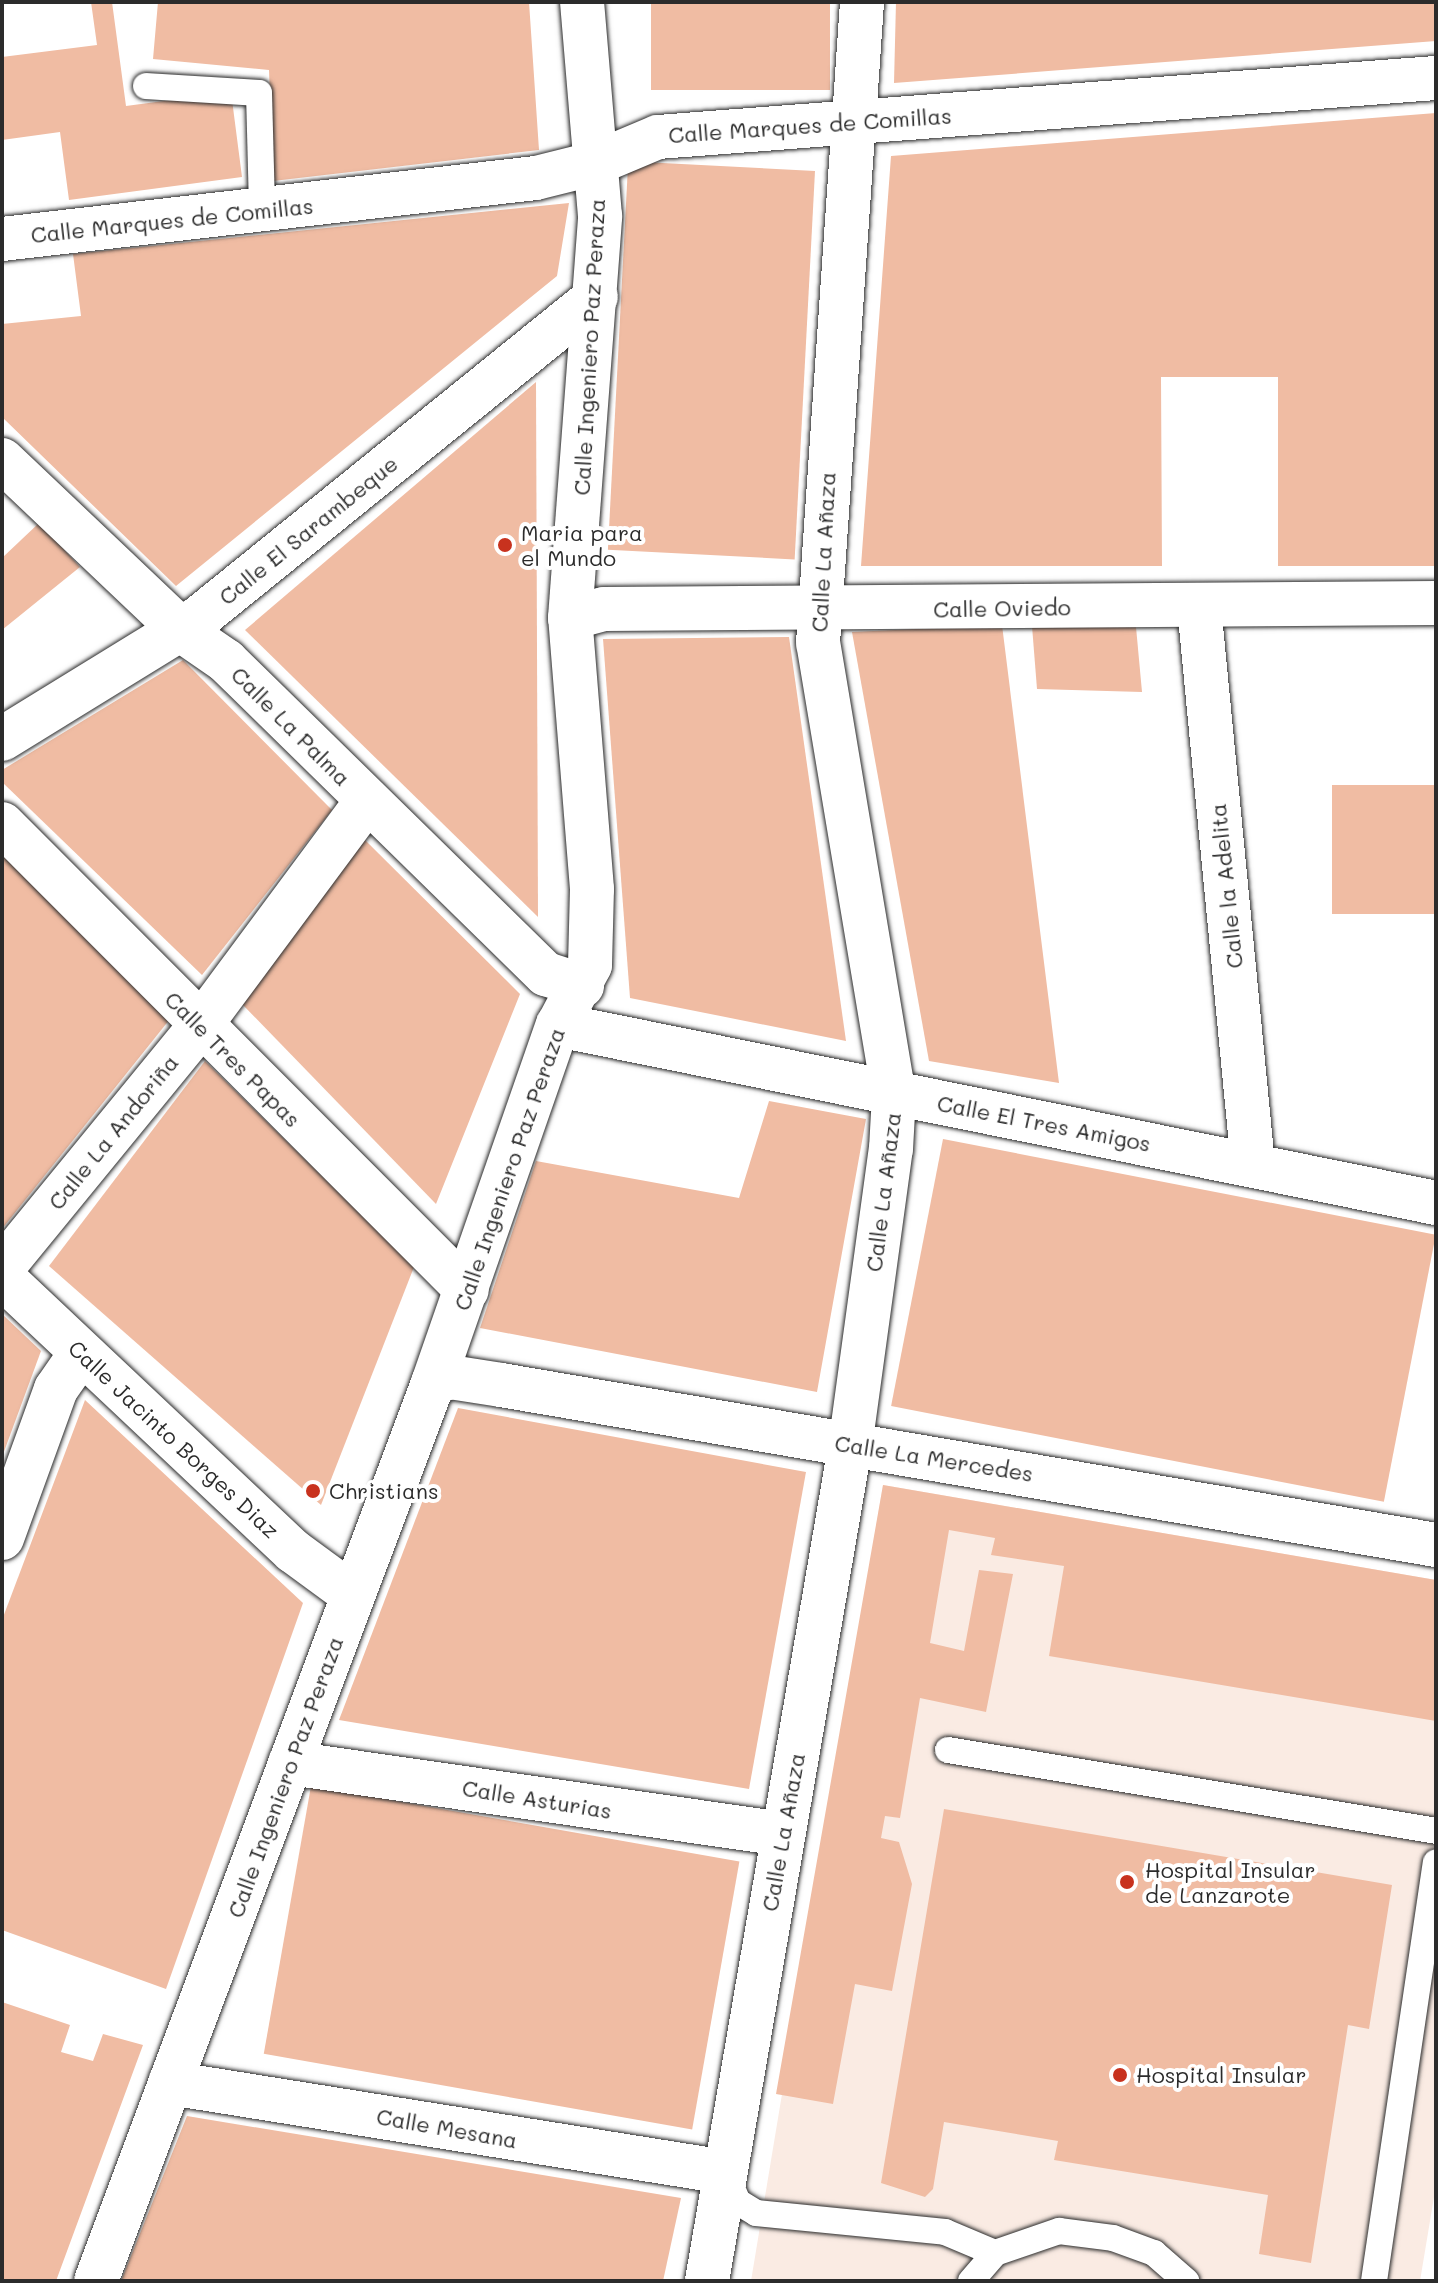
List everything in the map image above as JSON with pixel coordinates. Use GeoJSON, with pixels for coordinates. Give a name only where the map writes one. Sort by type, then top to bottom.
{"type":"FeatureCollection","features":[{"type":"Feature","properties":{"kind":"street","name":"Calle Ingeniero Paz Peraza"},"geometry":{"type":"LineString","coordinates":[[96,2281],[433,1383],[558,1025],[582,986],[590,965],[592,889],[570,618],[596,297],[596,163],[582,2]]}},
{"type":"Feature","properties":{"kind":"street","name":"Calle La Añaza"},"geometry":{"type":"LineString","coordinates":[[707,2281],[850,1447],[894,1096],[820,658],[818,611],[862,2]]}},
{"type":"Feature","properties":{"kind":"street","name":"Calle Marques de Comillas"},"geometry":{"type":"LineString","coordinates":[[2,239],[536,178],[596,163],[658,137],[1436,78]]}},
{"type":"Feature","properties":{"kind":"street","name":"Calle El Sarambeque"},"geometry":{"type":"LineString","coordinates":[[2,739],[181,630],[596,297]]}},
{"type":"Feature","properties":{"kind":"street","name":"Calle La Palma"},"geometry":{"type":"LineString","coordinates":[[2,460],[181,630],[226,661],[366,802],[546,974],[582,986]]}},
{"type":"Feature","properties":{"kind":"street","name":"Calle Oviedo"},"geometry":{"type":"LineString","coordinates":[[570,618],[604,609],[818,611],[1436,603]]}},
{"type":"Feature","properties":{"kind":"street","name":"Calle la Adelita"},"geometry":{"type":"LineString","coordinates":[[1199,606],[1253,1165]]}},
{"type":"Feature","properties":{"kind":"street","name":"Calle La Andoriña"},"geometry":{"type":"LineString","coordinates":[[2,1268],[199,1027],[366,802]]}},
{"type":"Feature","properties":{"kind":"street","name":"Calle Tres Papas"},"geometry":{"type":"LineString","coordinates":[[2,824],[199,1027],[467,1290]]}},
{"type":"Feature","properties":{"kind":"street","name":"Calle El Tres Amigos"},"geometry":{"type":"LineString","coordinates":[[558,1025],[894,1096],[1436,1203]]}},
{"type":"Feature","properties":{"kind":"street","name":"Calle Jacinto Borges Diaz"},"geometry":{"type":"LineString","coordinates":[[2,1277],[293,1551],[353,1595]]}},
{"type":"Feature","properties":{"kind":"street"},"geometry":{"type":"LineString","coordinates":[[2,1538],[56,1389],[81,1353]]}},
{"type":"Feature","properties":{"kind":"street","name":"Calle La Mercedes"},"geometry":{"type":"LineString","coordinates":[[433,1383],[450,1377],[850,1447],[914,1452],[1436,1545]]}},
{"type":"Feature","properties":{"kind":"street","name":"Calle Asturias"},"geometry":{"type":"LineString","coordinates":[[290,1763],[783,1834]]}},
{"type":"Feature","properties":{"kind":"street","name":"Calle Mesana"},"geometry":{"type":"LineString","coordinates":[[170,2083],[725,2172]]}},
{"type":"Feature","properties":{"kind":"lane"},"geometry":{"type":"LineString","coordinates":[[146,86],[259,93],[262,211]]}},
{"type":"Feature","properties":{"kind":"lane"},"geometry":{"type":"LineString","coordinates":[[948,1750],[1436,1831]]}},
{"type":"Feature","properties":{"kind":"lane"},"geometry":{"type":"LineString","coordinates":[[1374,2281],[1436,1863]]}},
{"type":"Feature","properties":{"kind":"lane"},"geometry":{"type":"LineString","coordinates":[[725,2172],[738,2202],[756,2213],[945,2232],[995,2253]]}},
{"type":"Feature","properties":{"kind":"lane"},"geometry":{"type":"LineString","coordinates":[[971,2281],[995,2253],[1059,2231],[1113,2238],[1154,2253],[1186,2281]]}},
{"type":"Feature","properties":{"kind":"shaded area","name":"Hospital Insular de Lanzarote"},"geometry":{"type":"Polygon","coordinates":[[[883,1485],[1436,1580],[1436,2185],[1420,2281],[751,2281],[883,1485]]]}},
{"type":"Feature","properties":{"kind":"building"},"geometry":{"type":"Polygon","coordinates":[[[91,2],[112,2],[126,106],[231,92],[242,177],[69,200],[60,132],[2,140],[2,57],[97,45],[91,2]]]}},
{"type":"Feature","properties":{"kind":"building"},"geometry":{"type":"Polygon","coordinates":[[[158,2],[529,2],[539,150],[273,181],[269,70],[153,59],[158,2]]]}},
{"type":"Feature","properties":{"kind":"building"},"geometry":{"type":"Polygon","coordinates":[[[651,2],[830,2],[830,90],[651,90],[651,2]]]}},
{"type":"Feature","properties":{"kind":"building"},"geometry":{"type":"Polygon","coordinates":[[[896,2],[1436,2],[1436,41],[894,83],[896,2]]]}},
{"type":"Feature","properties":{"kind":"building"},"geometry":{"type":"Polygon","coordinates":[[[1436,113],[1436,566],[1278,566],[1278,377],[1161,377],[1162,566],[861,566],[891,156],[1436,113]]]}},
{"type":"Feature","properties":{"kind":"building"},"geometry":{"type":"Polygon","coordinates":[[[628,161],[815,171],[795,559],[608,550],[628,161]]]}},
{"type":"Feature","properties":{"kind":"building"},"geometry":{"type":"Polygon","coordinates":[[[569,203],[557,276],[176,586],[2,417],[2,324],[81,316],[73,254],[569,203]]]}},
{"type":"Feature","properties":{"kind":"building"},"geometry":{"type":"Polygon","coordinates":[[[536,382],[538,917],[245,630],[536,382]]]}},
{"type":"Feature","properties":{"kind":"building"},"geometry":{"type":"Polygon","coordinates":[[[39,523],[80,567],[2,630],[2,558],[39,523]]]}},
{"type":"Feature","properties":{"kind":"building"},"geometry":{"type":"Polygon","coordinates":[[[1002,625],[1059,1083],[929,1061],[852,632],[1002,625]]]}},
{"type":"Feature","properties":{"kind":"building"},"geometry":{"type":"Polygon","coordinates":[[[1032,626],[1136,627],[1142,692],[1037,689],[1032,626]]]}},
{"type":"Feature","properties":{"kind":"building"},"geometry":{"type":"Polygon","coordinates":[[[789,637],[846,1041],[630,998],[603,639],[789,637]]]}},
{"type":"Feature","properties":{"kind":"building"},"geometry":{"type":"Polygon","coordinates":[[[183,660],[332,810],[202,975],[2,782],[2,770],[183,660]]]}},
{"type":"Feature","properties":{"kind":"building"},"geometry":{"type":"Polygon","coordinates":[[[1332,785],[1436,785],[1436,914],[1332,914],[1332,785]]]}},
{"type":"Feature","properties":{"kind":"building"},"geometry":{"type":"Polygon","coordinates":[[[365,840],[520,994],[436,1204],[242,1004],[365,840]]]}},
{"type":"Feature","properties":{"kind":"building"},"geometry":{"type":"Polygon","coordinates":[[[2,854],[170,1019],[2,1229],[2,854]]]}},
{"type":"Feature","properties":{"kind":"building"},"geometry":{"type":"Polygon","coordinates":[[[205,1061],[414,1267],[321,1505],[49,1266],[205,1061]]]}},
{"type":"Feature","properties":{"kind":"building"},"geometry":{"type":"Polygon","coordinates":[[[769,1101],[866,1119],[817,1392],[480,1328],[536,1161],[739,1198],[769,1101]]]}},
{"type":"Feature","properties":{"kind":"building"},"geometry":{"type":"Polygon","coordinates":[[[943,1139],[1436,1235],[1384,1502],[891,1406],[943,1139]]]}},
{"type":"Feature","properties":{"kind":"building"},"geometry":{"type":"Polygon","coordinates":[[[2,1314],[41,1351],[2,1457],[2,1314]]]}},
{"type":"Feature","properties":{"kind":"building"},"geometry":{"type":"Polygon","coordinates":[[[85,1400],[303,1603],[166,1989],[2,1930],[2,1620],[85,1400]]]}},
{"type":"Feature","properties":{"kind":"building"},"geometry":{"type":"Polygon","coordinates":[[[458,1408],[806,1472],[749,1789],[339,1720],[458,1408]]]}},
{"type":"Feature","properties":{"kind":"building"},"geometry":{"type":"Polygon","coordinates":[[[883,1485],[1436,1580],[1436,1721],[1049,1656],[1064,1566],[991,1555],[995,1538],[949,1530],[930,1643],[964,1651],[979,1570],[1013,1574],[986,1712],[920,1698],[900,1818],[885,1816],[881,1838],[899,1842],[912,1884],[892,1991],[855,1984],[833,2104],[776,2094],[883,1485]]]}},
{"type":"Feature","properties":{"kind":"building"},"geometry":{"type":"Polygon","coordinates":[[[311,1786],[739,1862],[692,2129],[264,2054],[311,1786]]]}},
{"type":"Feature","properties":{"kind":"building","name":"Hospital Insular"},"geometry":{"type":"Polygon","coordinates":[[[944,1809],[1392,1885],[1369,2029],[1348,2025],[1311,2263],[1259,2254],[1268,2195],[1054,2160],[1058,2141],[944,2122],[933,2189],[925,2197],[881,2183],[944,1809]]]}},
{"type":"Feature","properties":{"kind":"building"},"geometry":{"type":"Polygon","coordinates":[[[2,2002],[70,2025],[61,2052],[93,2061],[103,2034],[143,2045],[56,2281],[2,2281],[2,2002]]]}},
{"type":"Feature","properties":{"kind":"building"},"geometry":{"type":"Polygon","coordinates":[[[187,2116],[681,2198],[663,2281],[121,2281],[187,2116]]]}},
{"type":"Feature","properties":{"kind":"place","name":"Maria para el Mundo"},"geometry":{"type":"Point","coordinates":[505,545]}},
{"type":"Feature","properties":{"kind":"place","name":"Christians"},"geometry":{"type":"Point","coordinates":[313,1491]}},
{"type":"Feature","properties":{"kind":"place","name":"Hospital Insular de Lanzarote"},"geometry":{"type":"Point","coordinates":[1127,1882]}},
{"type":"Feature","properties":{"kind":"place","name":"Hospital Insular"},"geometry":{"type":"Point","coordinates":[1120,2075]}}]}
